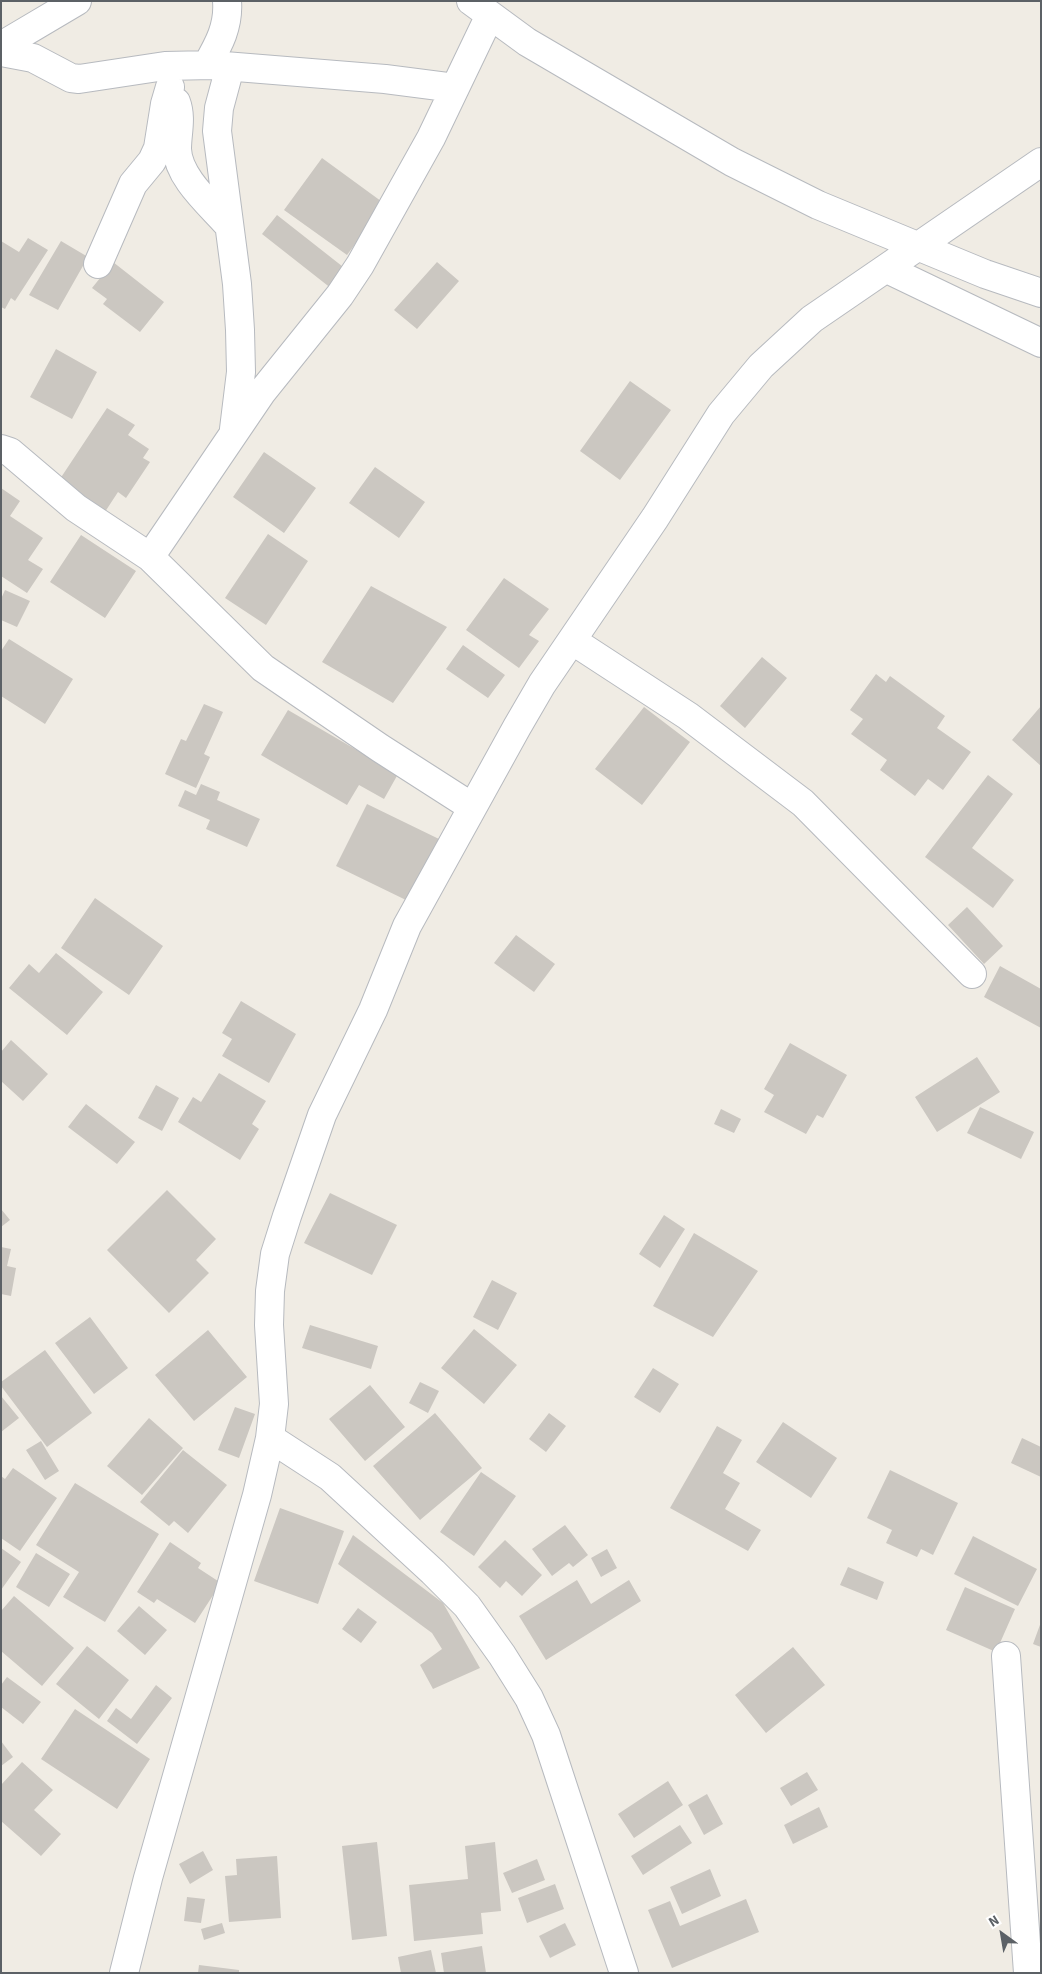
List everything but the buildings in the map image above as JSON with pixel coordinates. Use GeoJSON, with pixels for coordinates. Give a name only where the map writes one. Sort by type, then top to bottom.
{"type":"FeatureCollection","features":[{"type":"Feature","properties":{"kind":"street"},"geometry":{"type":"LineString","coordinates":[[1,46],[77,1]]}},
{"type":"Feature","properties":{"kind":"street"},"geometry":{"type":"LineString","coordinates":[[227,1],[228,16],[221,40],[218,66],[219,108],[217,131],[240,330],[241,372],[234,432]]}},
{"type":"Feature","properties":{"kind":"street"},"geometry":{"type":"LineString","coordinates":[[150,557],[267,384],[340,295],[360,265],[431,138],[455,88],[480,8],[527,42],[732,162],[818,206],[985,274],[1041,293]]}},
{"type":"Feature","properties":{"kind":"street"},"geometry":{"type":"LineString","coordinates":[[1,52],[33,58],[71,78],[79,79],[168,76],[218,66],[375,78],[455,88]]}},
{"type":"Feature","properties":{"kind":"street"},"geometry":{"type":"LineString","coordinates":[[168,76],[180,112],[179,161],[190,179],[229,226]]}},
{"type":"Feature","properties":{"kind":"street"},"geometry":{"type":"LineString","coordinates":[[98,264],[133,184],[152,161],[158,148],[168,76]]}},
{"type":"Feature","properties":{"kind":"street"},"geometry":{"type":"LineString","coordinates":[[124,1973],[148,1878],[257,1495],[270,1438],[274,1404],[269,1325],[270,1292],[275,1254],[322,1115],[372,1010],[407,926],[472,806],[542,684],[655,518],[720,414],[761,366],[812,319],[1041,162]]}},
{"type":"Feature","properties":{"kind":"street"},"geometry":{"type":"LineString","coordinates":[[887,269],[1041,343]]}},
{"type":"Feature","properties":{"kind":"street"},"geometry":{"type":"LineString","coordinates":[[1,449],[10,452],[76,508],[150,557],[263,668],[380,748],[472,806]]}},
{"type":"Feature","properties":{"kind":"street"},"geometry":{"type":"LineString","coordinates":[[572,641],[688,716],[759,767],[803,803],[972,974]]}},
{"type":"Feature","properties":{"kind":"street"},"geometry":{"type":"LineString","coordinates":[[270,1438],[330,1477],[433,1572],[467,1606],[502,1654],[529,1698],[546,1735],[624,1973]]}},
{"type":"Feature","properties":{"kind":"street"},"geometry":{"type":"LineString","coordinates":[[1006,1656],[1028,1973]]}}]}
